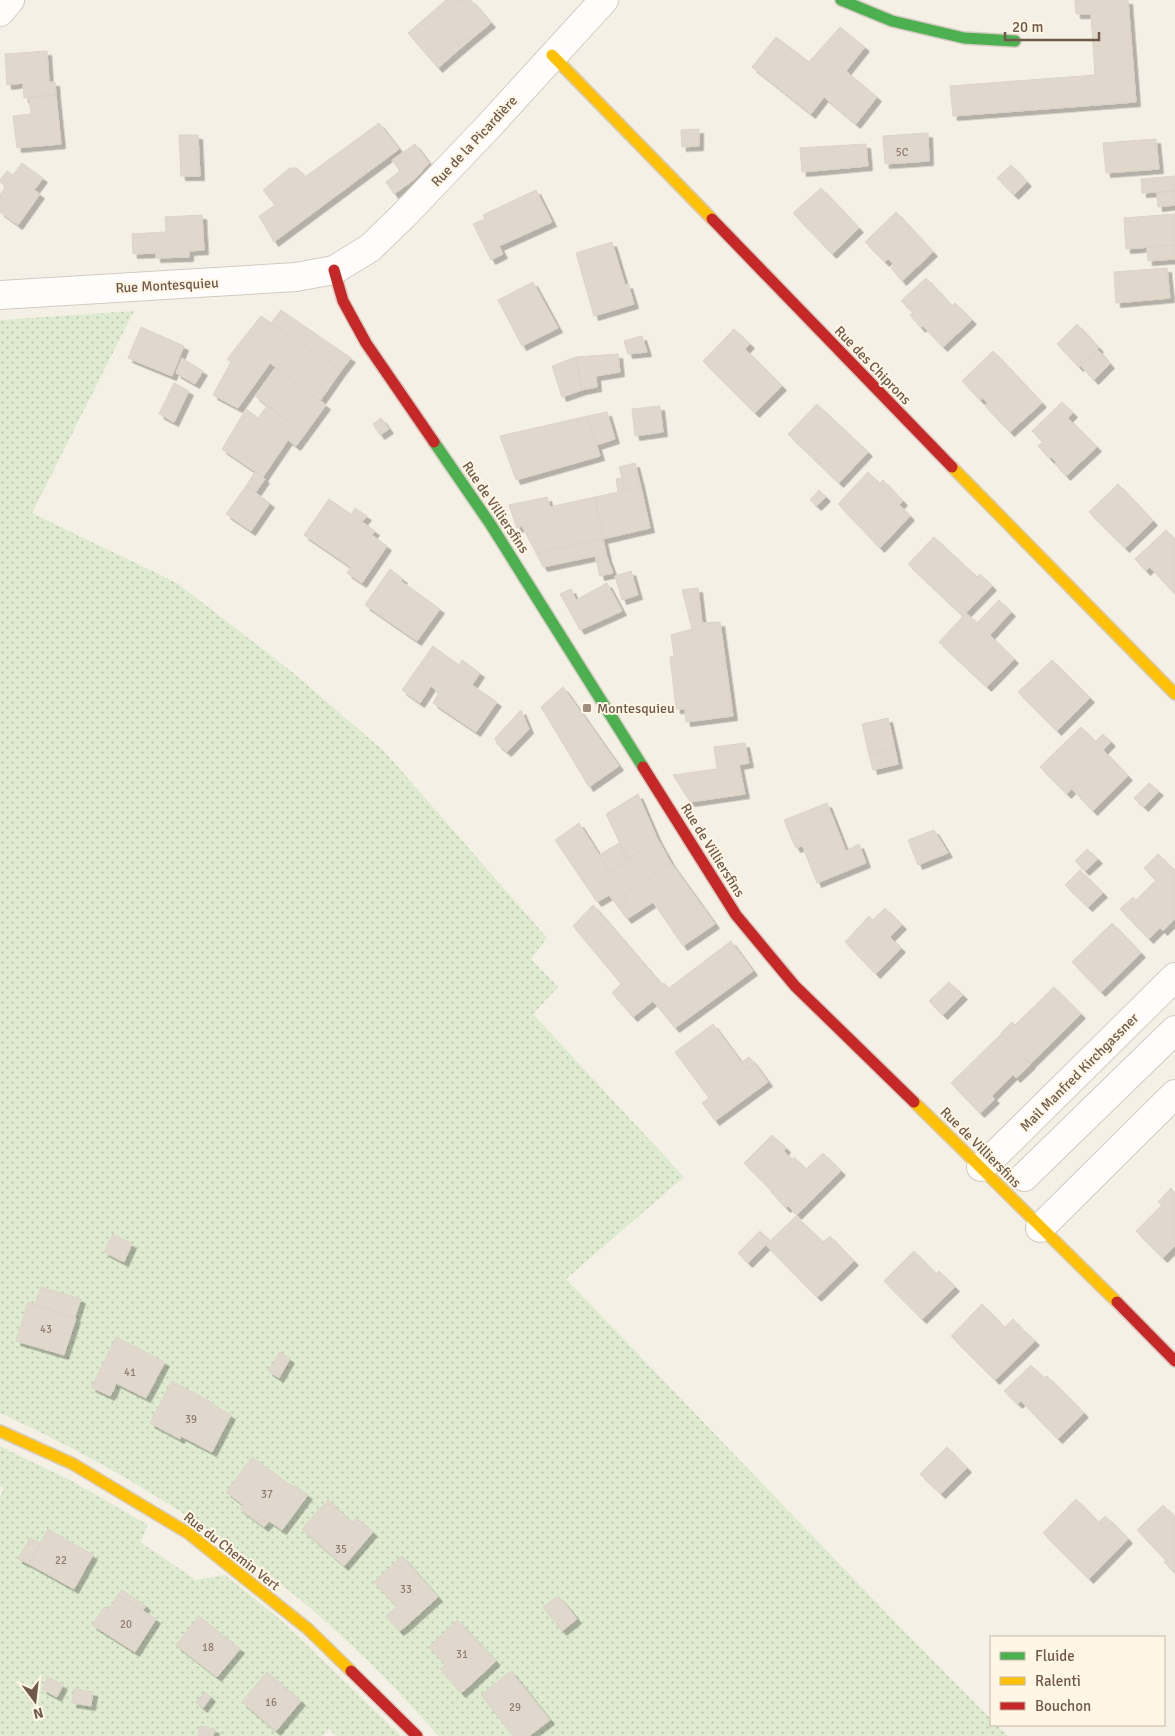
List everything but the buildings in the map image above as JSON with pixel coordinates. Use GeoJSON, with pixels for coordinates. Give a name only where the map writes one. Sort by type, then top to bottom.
{"type":"FeatureCollection","features":[{"type":"Feature","properties":{"kind":"street"},"geometry":{"type":"LineString","coordinates":[[0,12],[10,0]]}},
{"type":"Feature","properties":{"kind":"street","name":"Rue de la Picardière"},"geometry":{"type":"LineString","coordinates":[[334,270],[370,248],[404,215],[488,127],[604,0]]}},
{"type":"Feature","properties":{"kind":"street"},"geometry":{"type":"LineString","coordinates":[[842,0],[892,21],[964,38],[1015,41]]}},
{"type":"Feature","properties":{"kind":"street","name":"Rue des Chiprons"},"geometry":{"type":"LineString","coordinates":[[552,55],[1175,694]]}},
{"type":"Feature","properties":{"kind":"street","name":"Rue Montesquieu"},"geometry":{"type":"LineString","coordinates":[[0,295],[296,277],[334,270]]}},
{"type":"Feature","properties":{"kind":"street","name":"Rue de Villiersfins"},"geometry":{"type":"LineString","coordinates":[[334,270],[343,300],[366,343],[491,525],[736,915],[795,986],[981,1167],[1175,1361]]}},
{"type":"Feature","properties":{"kind":"street","name":"Mail Manfred Kirchgassner"},"geometry":{"type":"LineString","coordinates":[[981,1167],[1175,977]]}},
{"type":"Feature","properties":{"kind":"street"},"geometry":{"type":"LineString","coordinates":[[1024,1177],[1175,1030]]}},
{"type":"Feature","properties":{"kind":"street"},"geometry":{"type":"LineString","coordinates":[[1040,1228],[1175,1094]]}},
{"type":"Feature","properties":{"kind":"street","name":"Rue du Chemin Vert"},"geometry":{"type":"LineString","coordinates":[[0,1431],[73,1464],[188,1533],[308,1629],[417,1736]]}},
{"type":"Feature","properties":{"kind":"green space"},"geometry":{"type":"Polygon","coordinates":[[[134,311],[32,513],[177,583],[291,671],[385,752],[547,938],[531,959],[558,987],[533,1014],[684,1177],[566,1279],[899,1626],[990,1718],[990,1726],[998,1726],[1008,1736],[529,1736],[550,1719],[511,1672],[481,1695],[513,1736],[438,1736],[392,1685],[343,1637],[291,1592],[237,1550],[181,1512],[122,1476],[62,1443],[0,1413],[0,320],[134,311]],[[113,1234],[104,1252],[124,1262],[132,1244],[113,1234]],[[41,1287],[35,1304],[28,1302],[16,1341],[64,1355],[80,1299],[41,1287]],[[116,1337],[91,1387],[109,1396],[116,1383],[146,1398],[165,1362],[116,1337]],[[280,1352],[268,1371],[279,1378],[290,1359],[280,1352]],[[172,1381],[150,1423],[180,1439],[181,1436],[212,1452],[231,1415],[212,1404],[213,1402],[172,1381]],[[252,1457],[226,1492],[243,1505],[240,1509],[264,1527],[269,1521],[282,1530],[308,1495],[294,1485],[292,1487],[252,1457]],[[328,1500],[302,1529],[344,1565],[357,1518],[353,1523],[328,1500]],[[402,1556],[374,1582],[397,1607],[387,1617],[400,1631],[438,1597],[402,1556]],[[457,1620],[429,1647],[445,1665],[440,1670],[461,1693],[496,1661],[457,1620]]]}},
{"type":"Feature","properties":{"kind":"green space"},"geometry":{"type":"Polygon","coordinates":[[[0,1446],[72,1481],[148,1525],[140,1542],[196,1580],[225,1575],[281,1620],[401,1736],[336,1736],[329,1729],[323,1736],[213,1736],[215,1729],[200,1726],[198,1736],[0,1736],[0,1497],[4,1488],[0,1486],[0,1446]],[[48,1529],[40,1543],[30,1538],[19,1559],[74,1589],[93,1555],[48,1529]],[[122,1590],[109,1610],[103,1607],[92,1625],[135,1651],[142,1611],[145,1606],[122,1590]],[[199,1616],[176,1645],[217,1677],[240,1649],[199,1616]],[[267,1672],[242,1702],[276,1731],[300,1701],[267,1672]],[[74,1689],[73,1703],[91,1706],[93,1692],[74,1689]]]}},
{"type":"Feature","properties":{"kind":"traffic: fast"},"geometry":{"type":"LineString","coordinates":[[841,0],[892,21],[964,38],[1015,41]]}},
{"type":"Feature","properties":{"kind":"traffic: fast"},"geometry":{"type":"LineString","coordinates":[[434,442],[491,525],[643,767]]}},
{"type":"Feature","properties":{"kind":"traffic: slow"},"geometry":{"type":"LineString","coordinates":[[552,55],[712,219]]}},
{"type":"Feature","properties":{"kind":"traffic: slow"},"geometry":{"type":"LineString","coordinates":[[952,467],[1175,694]]}},
{"type":"Feature","properties":{"kind":"traffic: slow"},"geometry":{"type":"LineString","coordinates":[[914,1102],[1117,1302]]}},
{"type":"Feature","properties":{"kind":"traffic: slow"},"geometry":{"type":"LineString","coordinates":[[0,1431],[73,1464],[188,1533],[308,1629],[351,1671]]}},
{"type":"Feature","properties":{"kind":"traffic: jam"},"geometry":{"type":"LineString","coordinates":[[712,219],[952,467]]}},
{"type":"Feature","properties":{"kind":"traffic: jam"},"geometry":{"type":"LineString","coordinates":[[334,270],[343,301],[366,343],[434,442]]}},
{"type":"Feature","properties":{"kind":"traffic: jam"},"geometry":{"type":"LineString","coordinates":[[643,767],[736,915],[795,986],[914,1102]]}},
{"type":"Feature","properties":{"kind":"traffic: jam"},"geometry":{"type":"LineString","coordinates":[[1117,1302],[1175,1361]]}},
{"type":"Feature","properties":{"kind":"traffic: jam"},"geometry":{"type":"LineString","coordinates":[[351,1671],[417,1736]]}},
{"type":"Feature","properties":{"kind":"place","name":"Montesquieu"},"geometry":{"type":"Point","coordinates":[587,708]}}]}
